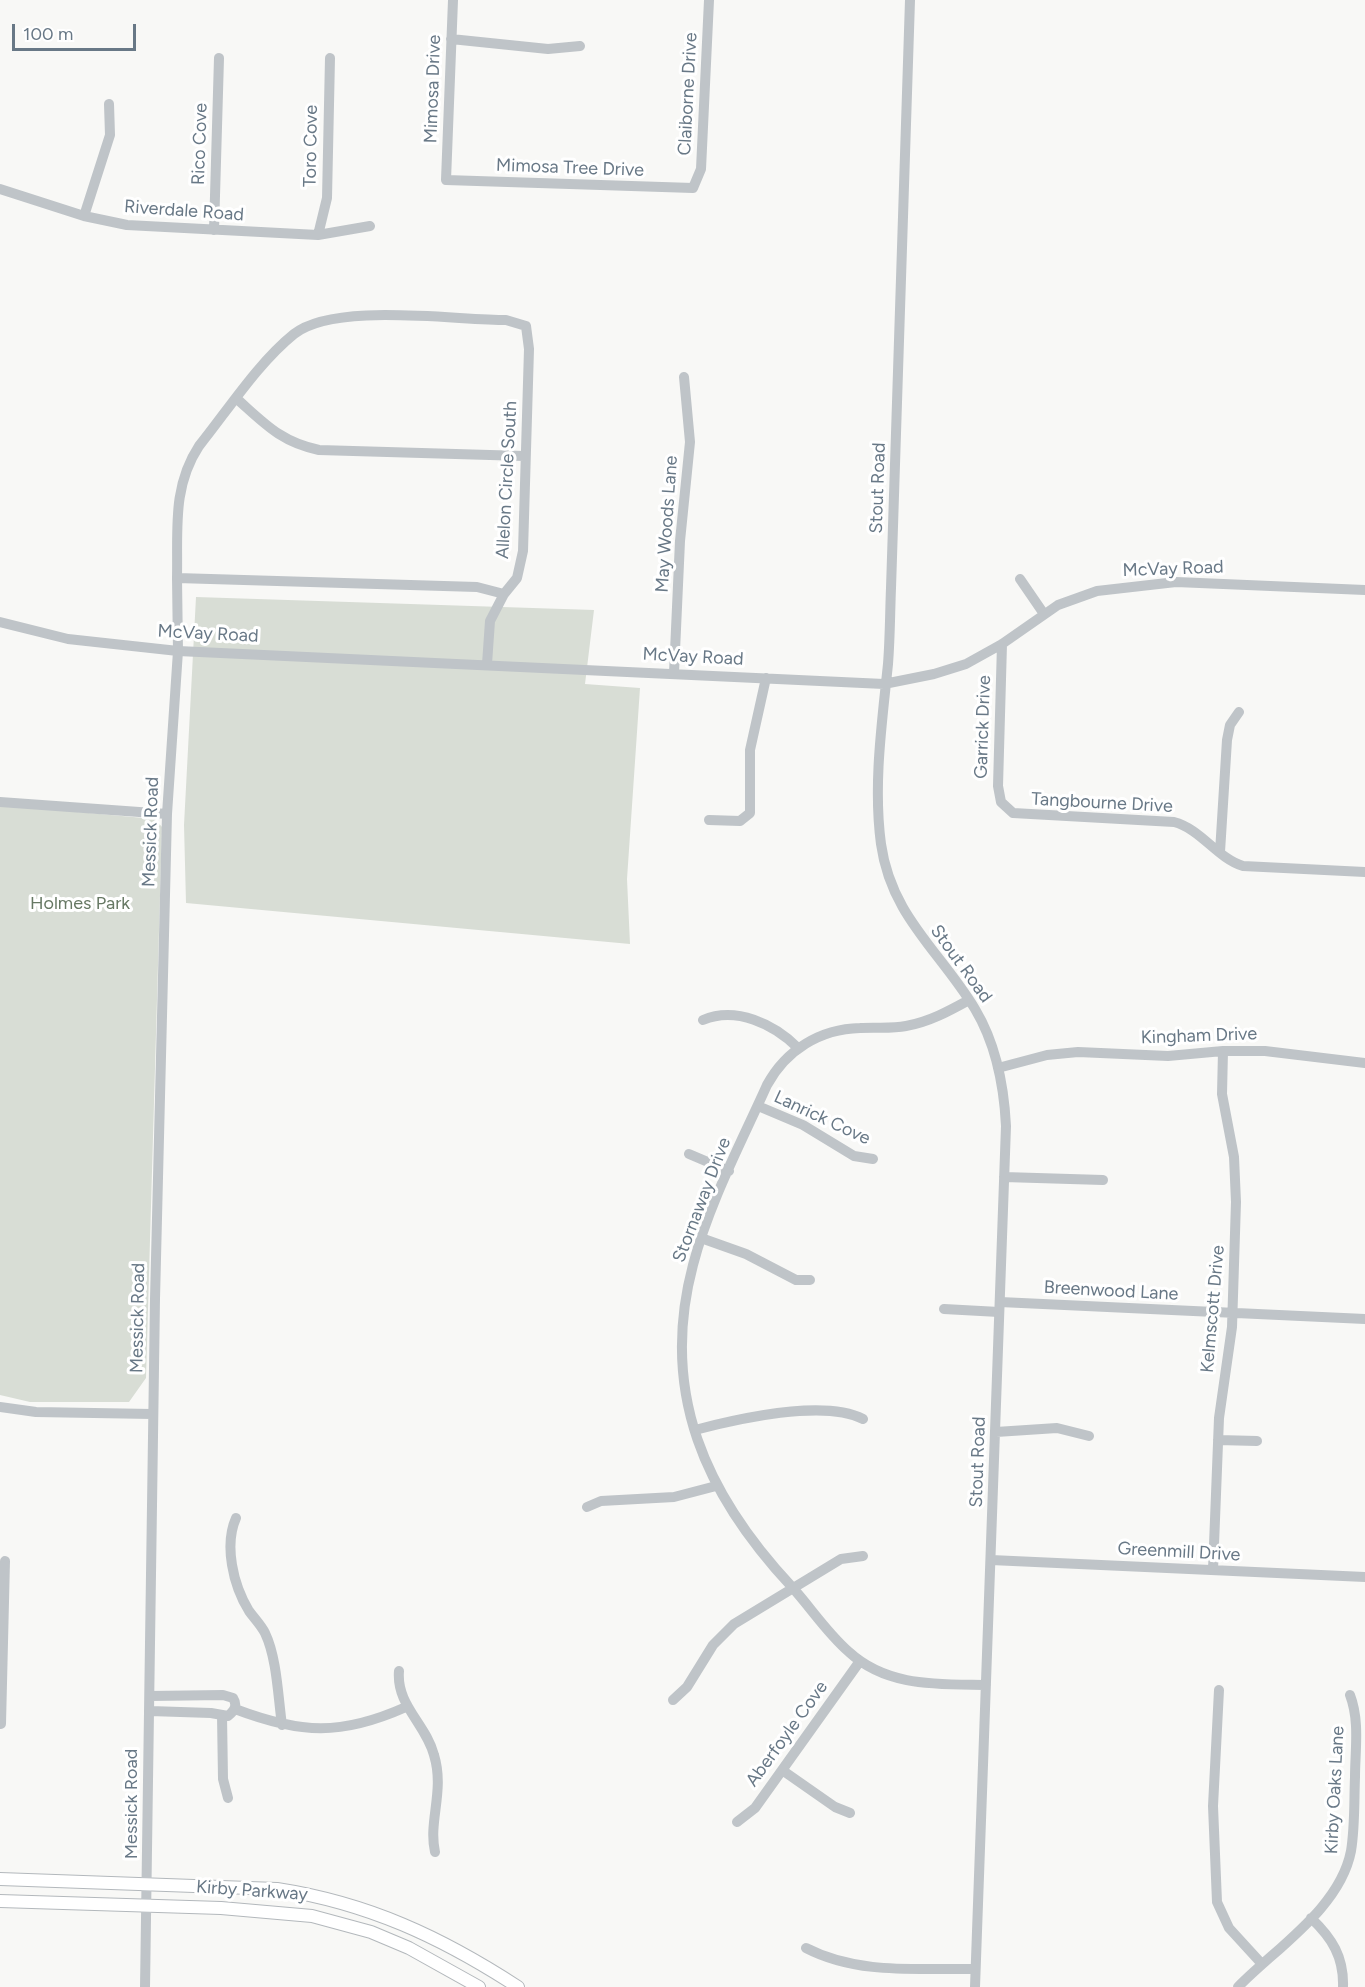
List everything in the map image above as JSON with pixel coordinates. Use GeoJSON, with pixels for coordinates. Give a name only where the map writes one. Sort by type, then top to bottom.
{"type":"FeatureCollection","features":[{"type":"Feature","properties":{"kind":"main road","name":"Kirby Parkway"},"geometry":{"type":"LineString","coordinates":[[0,1880],[277,1889],[314,1895],[365,1909],[411,1926],[518,1987]]}},
{"type":"Feature","properties":{"kind":"main road","name":"Kirby Parkway"},"geometry":{"type":"LineString","coordinates":[[0,1901],[278,1911],[312,1916],[371,1932],[409,1948],[479,1987]]}},
{"type":"Feature","properties":{"kind":"street","name":"Mimosa Drive"},"geometry":{"type":"LineString","coordinates":[[446,180],[453,0]]}},
{"type":"Feature","properties":{"kind":"street","name":"Claiborne Drive"},"geometry":{"type":"LineString","coordinates":[[693,188],[701,169],[709,0]]}},
{"type":"Feature","properties":{"kind":"street","name":"Stout Road"},"geometry":{"type":"LineString","coordinates":[[910,0],[888,665],[884,684],[878,809],[885,865],[909,920],[969,1000],[985,1027],[998,1068],[1005,1108],[996,1432],[975,1987]]}},
{"type":"Feature","properties":{"kind":"street"},"geometry":{"type":"LineString","coordinates":[[451,39],[548,49],[580,46]]}},
{"type":"Feature","properties":{"kind":"street","name":"Rico Cove"},"geometry":{"type":"LineString","coordinates":[[214,230],[219,58]]}},
{"type":"Feature","properties":{"kind":"street","name":"Toro Cove"},"geometry":{"type":"LineString","coordinates":[[318,235],[327,198],[330,58]]}},
{"type":"Feature","properties":{"kind":"street"},"geometry":{"type":"LineString","coordinates":[[84,216],[110,135],[109,104]]}},
{"type":"Feature","properties":{"kind":"street","name":"Mimosa Tree Drive"},"geometry":{"type":"LineString","coordinates":[[446,180],[693,188]]}},
{"type":"Feature","properties":{"kind":"street","name":"Riverdale Road"},"geometry":{"type":"LineString","coordinates":[[0,189],[84,216],[126,225],[318,235],[370,226]]}},
{"type":"Feature","properties":{"kind":"street","name":"Messick Road"},"geometry":{"type":"LineString","coordinates":[[145,1987],[148,1906],[152,1414],[167,814],[178,651],[177,578],[180,484],[194,454],[277,350],[296,332],[349,315],[506,320],[526,326]]}},
{"type":"Feature","properties":{"kind":"street","name":"Allelon Circle South"},"geometry":{"type":"LineString","coordinates":[[488,664],[490,621],[504,594],[517,578],[523,551],[524,456],[529,349],[526,326]]}},
{"type":"Feature","properties":{"kind":"street","name":"May Woods Lane"},"geometry":{"type":"LineString","coordinates":[[674,673],[680,541],[690,442],[684,377]]}},
{"type":"Feature","properties":{"kind":"street"},"geometry":{"type":"LineString","coordinates":[[237,399],[277,434],[296,445],[319,450],[524,456]]}},
{"type":"Feature","properties":{"kind":"street"},"geometry":{"type":"LineString","coordinates":[[177,578],[477,587],[504,594]]}},
{"type":"Feature","properties":{"kind":"street"},"geometry":{"type":"LineString","coordinates":[[1020,579],[1044,614]]}},
{"type":"Feature","properties":{"kind":"street","name":"McVay Road"},"geometry":{"type":"LineString","coordinates":[[0,622],[68,639],[178,651],[884,684],[951,670],[1002,644],[1044,614],[1084,594],[1158,583],[1365,590]]}},
{"type":"Feature","properties":{"kind":"street","name":"Garrick Drive"},"geometry":{"type":"LineString","coordinates":[[1002,644],[998,786],[1001,802],[1006,808]]}},
{"type":"Feature","properties":{"kind":"street"},"geometry":{"type":"LineString","coordinates":[[709,820],[740,821],[750,813],[750,750],[766,678]]}},
{"type":"Feature","properties":{"kind":"street"},"geometry":{"type":"LineString","coordinates":[[1220,852],[1228,732],[1239,712]]}},
{"type":"Feature","properties":{"kind":"street"},"geometry":{"type":"LineString","coordinates":[[0,802],[167,814]]}},
{"type":"Feature","properties":{"kind":"street","name":"Tangbourne Drive"},"geometry":{"type":"LineString","coordinates":[[1006,808],[1020,814],[1174,822],[1187,827],[1220,852],[1244,866],[1365,872]]}},
{"type":"Feature","properties":{"kind":"street","name":"Stornaway Drive"},"geometry":{"type":"LineString","coordinates":[[969,1000],[934,1018],[909,1026],[838,1030],[798,1048],[773,1074],[701,1238],[689,1284],[683,1326],[686,1387],[694,1430],[716,1486],[754,1545],[840,1643],[860,1661],[881,1673],[906,1681],[986,1685]]}},
{"type":"Feature","properties":{"kind":"street"},"geometry":{"type":"LineString","coordinates":[[703,1020],[719,1014],[737,1015],[781,1033],[798,1048]]}},
{"type":"Feature","properties":{"kind":"street","name":"Kingham Drive"},"geometry":{"type":"LineString","coordinates":[[998,1068],[1069,1052],[1168,1056],[1223,1051],[1286,1052],[1365,1063]]}},
{"type":"Feature","properties":{"kind":"street","name":"Kelmscott Drive"},"geometry":{"type":"LineString","coordinates":[[1213,1570],[1218,1440],[1232,1314],[1236,1186],[1222,1094],[1223,1051]]}},
{"type":"Feature","properties":{"kind":"street","name":"Lanrick Cove"},"geometry":{"type":"LineString","coordinates":[[758,1106],[803,1125],[854,1156],[873,1159]]}},
{"type":"Feature","properties":{"kind":"street"},"geometry":{"type":"LineString","coordinates":[[689,1154],[729,1171]]}},
{"type":"Feature","properties":{"kind":"street"},"geometry":{"type":"LineString","coordinates":[[1004,1177],[1103,1180]]}},
{"type":"Feature","properties":{"kind":"street"},"geometry":{"type":"LineString","coordinates":[[701,1238],[746,1254],[796,1280],[810,1280]]}},
{"type":"Feature","properties":{"kind":"street","name":"Breenwood Lane"},"geometry":{"type":"LineString","coordinates":[[945,1309],[1000,1307],[1365,1319]]}},
{"type":"Feature","properties":{"kind":"street"},"geometry":{"type":"LineString","coordinates":[[0,1407],[36,1412],[152,1414]]}},
{"type":"Feature","properties":{"kind":"street"},"geometry":{"type":"LineString","coordinates":[[694,1430],[777,1414],[846,1412],[863,1419]]}},
{"type":"Feature","properties":{"kind":"street"},"geometry":{"type":"LineString","coordinates":[[996,1432],[1057,1428],[1089,1436]]}},
{"type":"Feature","properties":{"kind":"street"},"geometry":{"type":"LineString","coordinates":[[1218,1440],[1257,1441]]}},
{"type":"Feature","properties":{"kind":"street"},"geometry":{"type":"LineString","coordinates":[[587,1507],[601,1501],[674,1497],[716,1486]]}},
{"type":"Feature","properties":{"kind":"street"},"geometry":{"type":"LineString","coordinates":[[236,1518],[230,1533],[234,1570],[248,1609],[265,1634],[276,1678],[282,1725]]}},
{"type":"Feature","properties":{"kind":"street"},"geometry":{"type":"LineString","coordinates":[[673,1700],[687,1687],[708,1651],[728,1629],[841,1559],[864,1556]]}},
{"type":"Feature","properties":{"kind":"street","name":"Greenmill Drive"},"geometry":{"type":"LineString","coordinates":[[991,1560],[1365,1577]]}},
{"type":"Feature","properties":{"kind":"street"},"geometry":{"type":"LineString","coordinates":[[1,1724],[1,1642],[5,1561]]}},
{"type":"Feature","properties":{"kind":"street","name":"Aberfoyle Cove"},"geometry":{"type":"LineString","coordinates":[[737,1822],[755,1808],[860,1661]]}},
{"type":"Feature","properties":{"kind":"street"},"geometry":{"type":"LineString","coordinates":[[399,1671],[398,1683],[406,1707],[422,1726],[434,1755],[439,1787],[432,1839],[435,1852]]}},
{"type":"Feature","properties":{"kind":"street"},"geometry":{"type":"LineString","coordinates":[[1219,1690],[1213,1806],[1217,1902],[1229,1928],[1262,1963]]}},
{"type":"Feature","properties":{"kind":"street"},"geometry":{"type":"LineString","coordinates":[[150,1696],[223,1695],[233,1698],[235,1708]]}},
{"type":"Feature","properties":{"kind":"street","name":"Kirby Oaks Lane"},"geometry":{"type":"LineString","coordinates":[[1238,1987],[1311,1918],[1338,1886],[1351,1851],[1356,1732],[1354,1706],[1350,1695]]}},
{"type":"Feature","properties":{"kind":"street"},"geometry":{"type":"LineString","coordinates":[[235,1708],[282,1725],[321,1730],[339,1729],[386,1716],[406,1707]]}},
{"type":"Feature","properties":{"kind":"street"},"geometry":{"type":"LineString","coordinates":[[150,1711],[228,1716],[235,1708]]}},
{"type":"Feature","properties":{"kind":"street"},"geometry":{"type":"LineString","coordinates":[[222,1715],[223,1779],[228,1798]]}},
{"type":"Feature","properties":{"kind":"street"},"geometry":{"type":"LineString","coordinates":[[782,1770],[834,1807],[850,1813]]}},
{"type":"Feature","properties":{"kind":"street"},"geometry":{"type":"LineString","coordinates":[[1311,1918],[1328,1936],[1339,1954],[1343,1987]]}},
{"type":"Feature","properties":{"kind":"street"},"geometry":{"type":"LineString","coordinates":[[806,1948],[832,1960],[860,1966],[975,1969]]}},
{"type":"Feature","properties":{"kind":"green space"},"geometry":{"type":"Polygon","coordinates":[[[196,597],[594,610],[585,684],[640,688],[627,879],[630,944],[186,903],[184,825],[196,597]]]}},
{"type":"Feature","properties":{"kind":"green space","name":"Holmes Park"},"geometry":{"type":"Polygon","coordinates":[[[0,805],[155,819],[162,827],[146,1378],[129,1402],[30,1402],[0,1395],[0,805]]]}}]}
